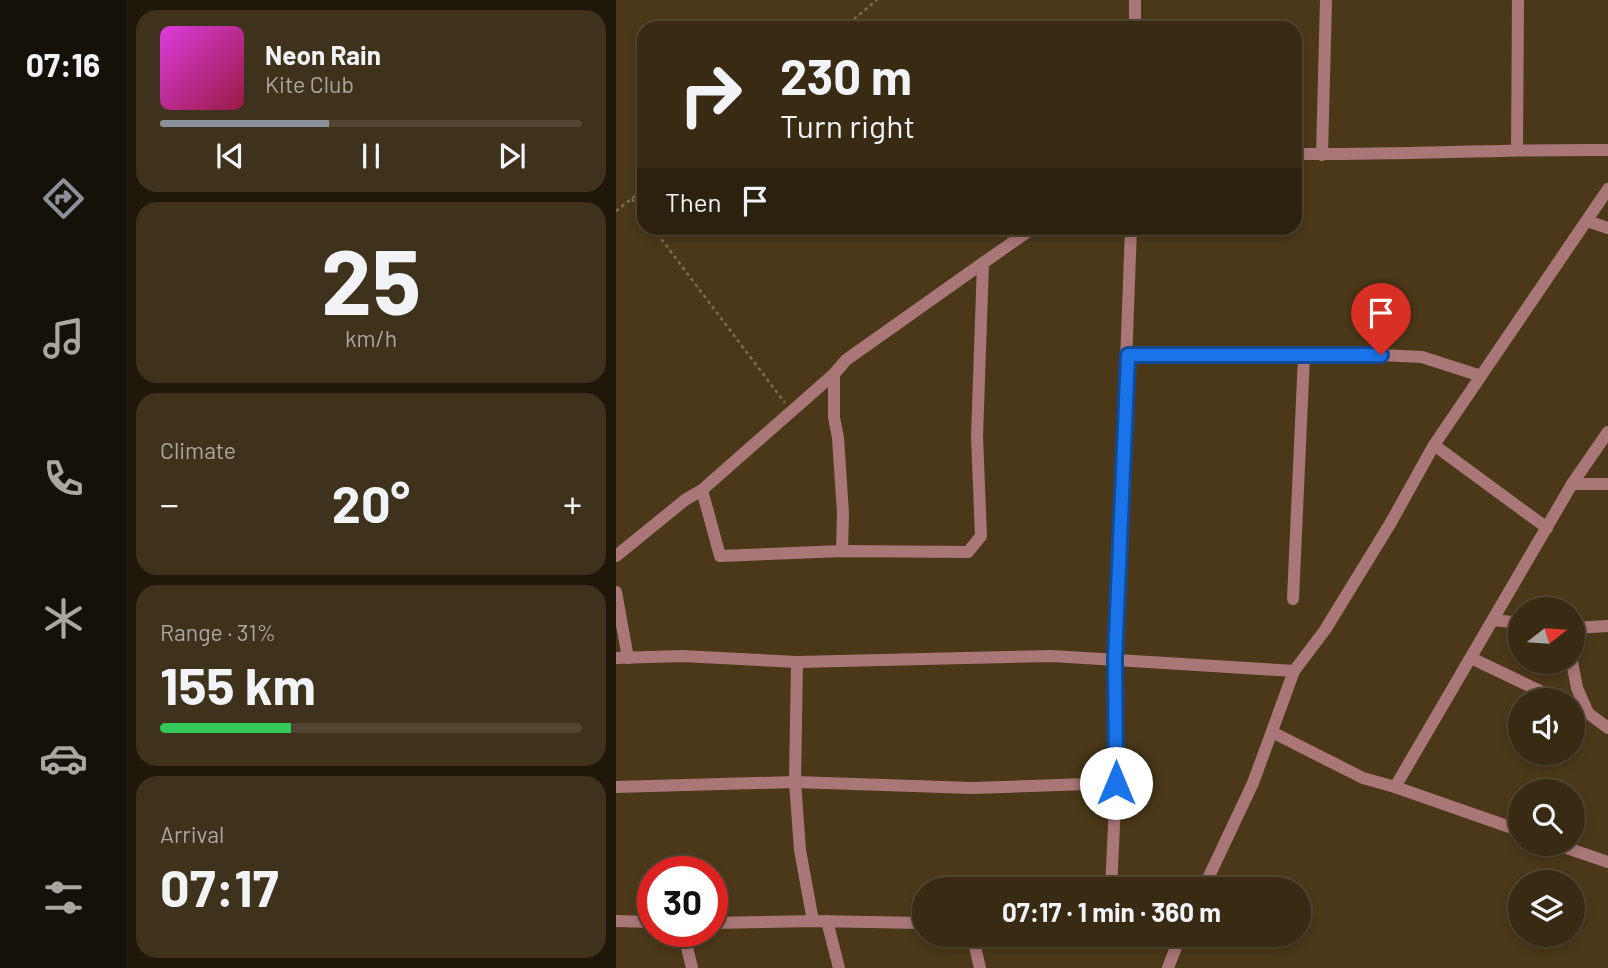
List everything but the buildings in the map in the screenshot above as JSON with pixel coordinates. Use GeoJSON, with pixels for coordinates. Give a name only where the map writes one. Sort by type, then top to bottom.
{"type":"FeatureCollection","features":[{"type":"Feature","properties":{"kind":"street"},"geometry":{"type":"LineString","coordinates":[[1135,0],[1135,21]]}},
{"type":"Feature","properties":{"kind":"street"},"geometry":{"type":"LineString","coordinates":[[1322,155],[1326,0]]}},
{"type":"Feature","properties":{"kind":"street"},"geometry":{"type":"LineString","coordinates":[[1517,149],[1518,0]]}},
{"type":"Feature","properties":{"kind":"street"},"geometry":{"type":"LineString","coordinates":[[1302,154],[1418,154],[1517,149],[1608,150]]}},
{"type":"Feature","properties":{"kind":"street"},"geometry":{"type":"LineString","coordinates":[[1209,877],[1235,825],[1294,671],[1325,630],[1390,524],[1434,445],[1608,189]]}},
{"type":"Feature","properties":{"kind":"street"},"geometry":{"type":"LineString","coordinates":[[1587,221],[1608,228]]}},
{"type":"Feature","properties":{"kind":"street"},"geometry":{"type":"LineString","coordinates":[[616,556],[685,500],[702,490],[834,374],[846,360],[1023,235]]}},
{"type":"Feature","properties":{"kind":"street"},"geometry":{"type":"LineString","coordinates":[[1112,877],[1116,783],[1115,659],[1131,235]]}},
{"type":"Feature","properties":{"kind":"street"},"geometry":{"type":"LineString","coordinates":[[702,490],[720,556],[842,551],[968,552],[981,536],[977,436],[984,262]]}},
{"type":"Feature","properties":{"kind":"street"},"geometry":{"type":"LineString","coordinates":[[1128,355],[1422,357],[1481,376]]}},
{"type":"Feature","properties":{"kind":"street"},"geometry":{"type":"LineString","coordinates":[[1293,599],[1304,356]]}},
{"type":"Feature","properties":{"kind":"street"},"geometry":{"type":"LineString","coordinates":[[834,374],[834,417],[843,513],[842,551]]}},
{"type":"Feature","properties":{"kind":"street"},"geometry":{"type":"LineString","coordinates":[[1395,787],[1572,484],[1608,432]]}},
{"type":"Feature","properties":{"kind":"street"},"geometry":{"type":"LineString","coordinates":[[1434,445],[1547,528]]}},
{"type":"Feature","properties":{"kind":"street"},"geometry":{"type":"LineString","coordinates":[[1572,484],[1608,484]]}},
{"type":"Feature","properties":{"kind":"street"},"geometry":{"type":"LineString","coordinates":[[616,592],[622,658],[682,656],[797,662],[1052,656],[1294,671]]}},
{"type":"Feature","properties":{"kind":"street"},"geometry":{"type":"LineString","coordinates":[[1493,620],[1508,622]]}},
{"type":"Feature","properties":{"kind":"street"},"geometry":{"type":"LineString","coordinates":[[1586,627],[1608,626]]}},
{"type":"Feature","properties":{"kind":"street"},"geometry":{"type":"LineString","coordinates":[[1471,658],[1534,688]]}},
{"type":"Feature","properties":{"kind":"street"},"geometry":{"type":"LineString","coordinates":[[797,662],[795,782],[800,850],[813,921]]}},
{"type":"Feature","properties":{"kind":"street"},"geometry":{"type":"LineString","coordinates":[[1574,674],[1588,713]]}},
{"type":"Feature","properties":{"kind":"street"},"geometry":{"type":"LineString","coordinates":[[1585,712],[1608,728]]}},
{"type":"Feature","properties":{"kind":"street"},"geometry":{"type":"LineString","coordinates":[[1272,732],[1363,778],[1508,826]]}},
{"type":"Feature","properties":{"kind":"street"},"geometry":{"type":"LineString","coordinates":[[616,787],[795,782],[972,788],[1116,783]]}},
{"type":"Feature","properties":{"kind":"street"},"geometry":{"type":"LineString","coordinates":[[1585,854],[1608,862]]}},
{"type":"Feature","properties":{"kind":"street"},"geometry":{"type":"LineString","coordinates":[[616,921],[637,922]]}},
{"type":"Feature","properties":{"kind":"street"},"geometry":{"type":"LineString","coordinates":[[827,921],[839,968]]}},
{"type":"Feature","properties":{"kind":"street"},"geometry":{"type":"LineString","coordinates":[[728,923],[912,923]]}},
{"type":"Feature","properties":{"kind":"street"},"geometry":{"type":"LineString","coordinates":[[687,947],[692,968]]}},
{"type":"Feature","properties":{"kind":"street"},"geometry":{"type":"LineString","coordinates":[[975,947],[980,968]]}},
{"type":"Feature","properties":{"kind":"street"},"geometry":{"type":"LineString","coordinates":[[1168,968],[1174,947]]}},
{"type":"Feature","properties":{"kind":"path"},"geometry":{"type":"LineString","coordinates":[[852,21],[877,0]]}},
{"type":"Feature","properties":{"kind":"path"},"geometry":{"type":"LineString","coordinates":[[616,211],[637,195]]}},
{"type":"Feature","properties":{"kind":"path"},"geometry":{"type":"LineString","coordinates":[[632,199],[637,206]]}},
{"type":"Feature","properties":{"kind":"path"},"geometry":{"type":"LineString","coordinates":[[658,235],[792,411]]}},
{"type":"Feature","properties":{"kind":"route"},"geometry":{"type":"LineString","coordinates":[[1116,783],[1115,659],[1128,355],[1381,355]]}}]}
